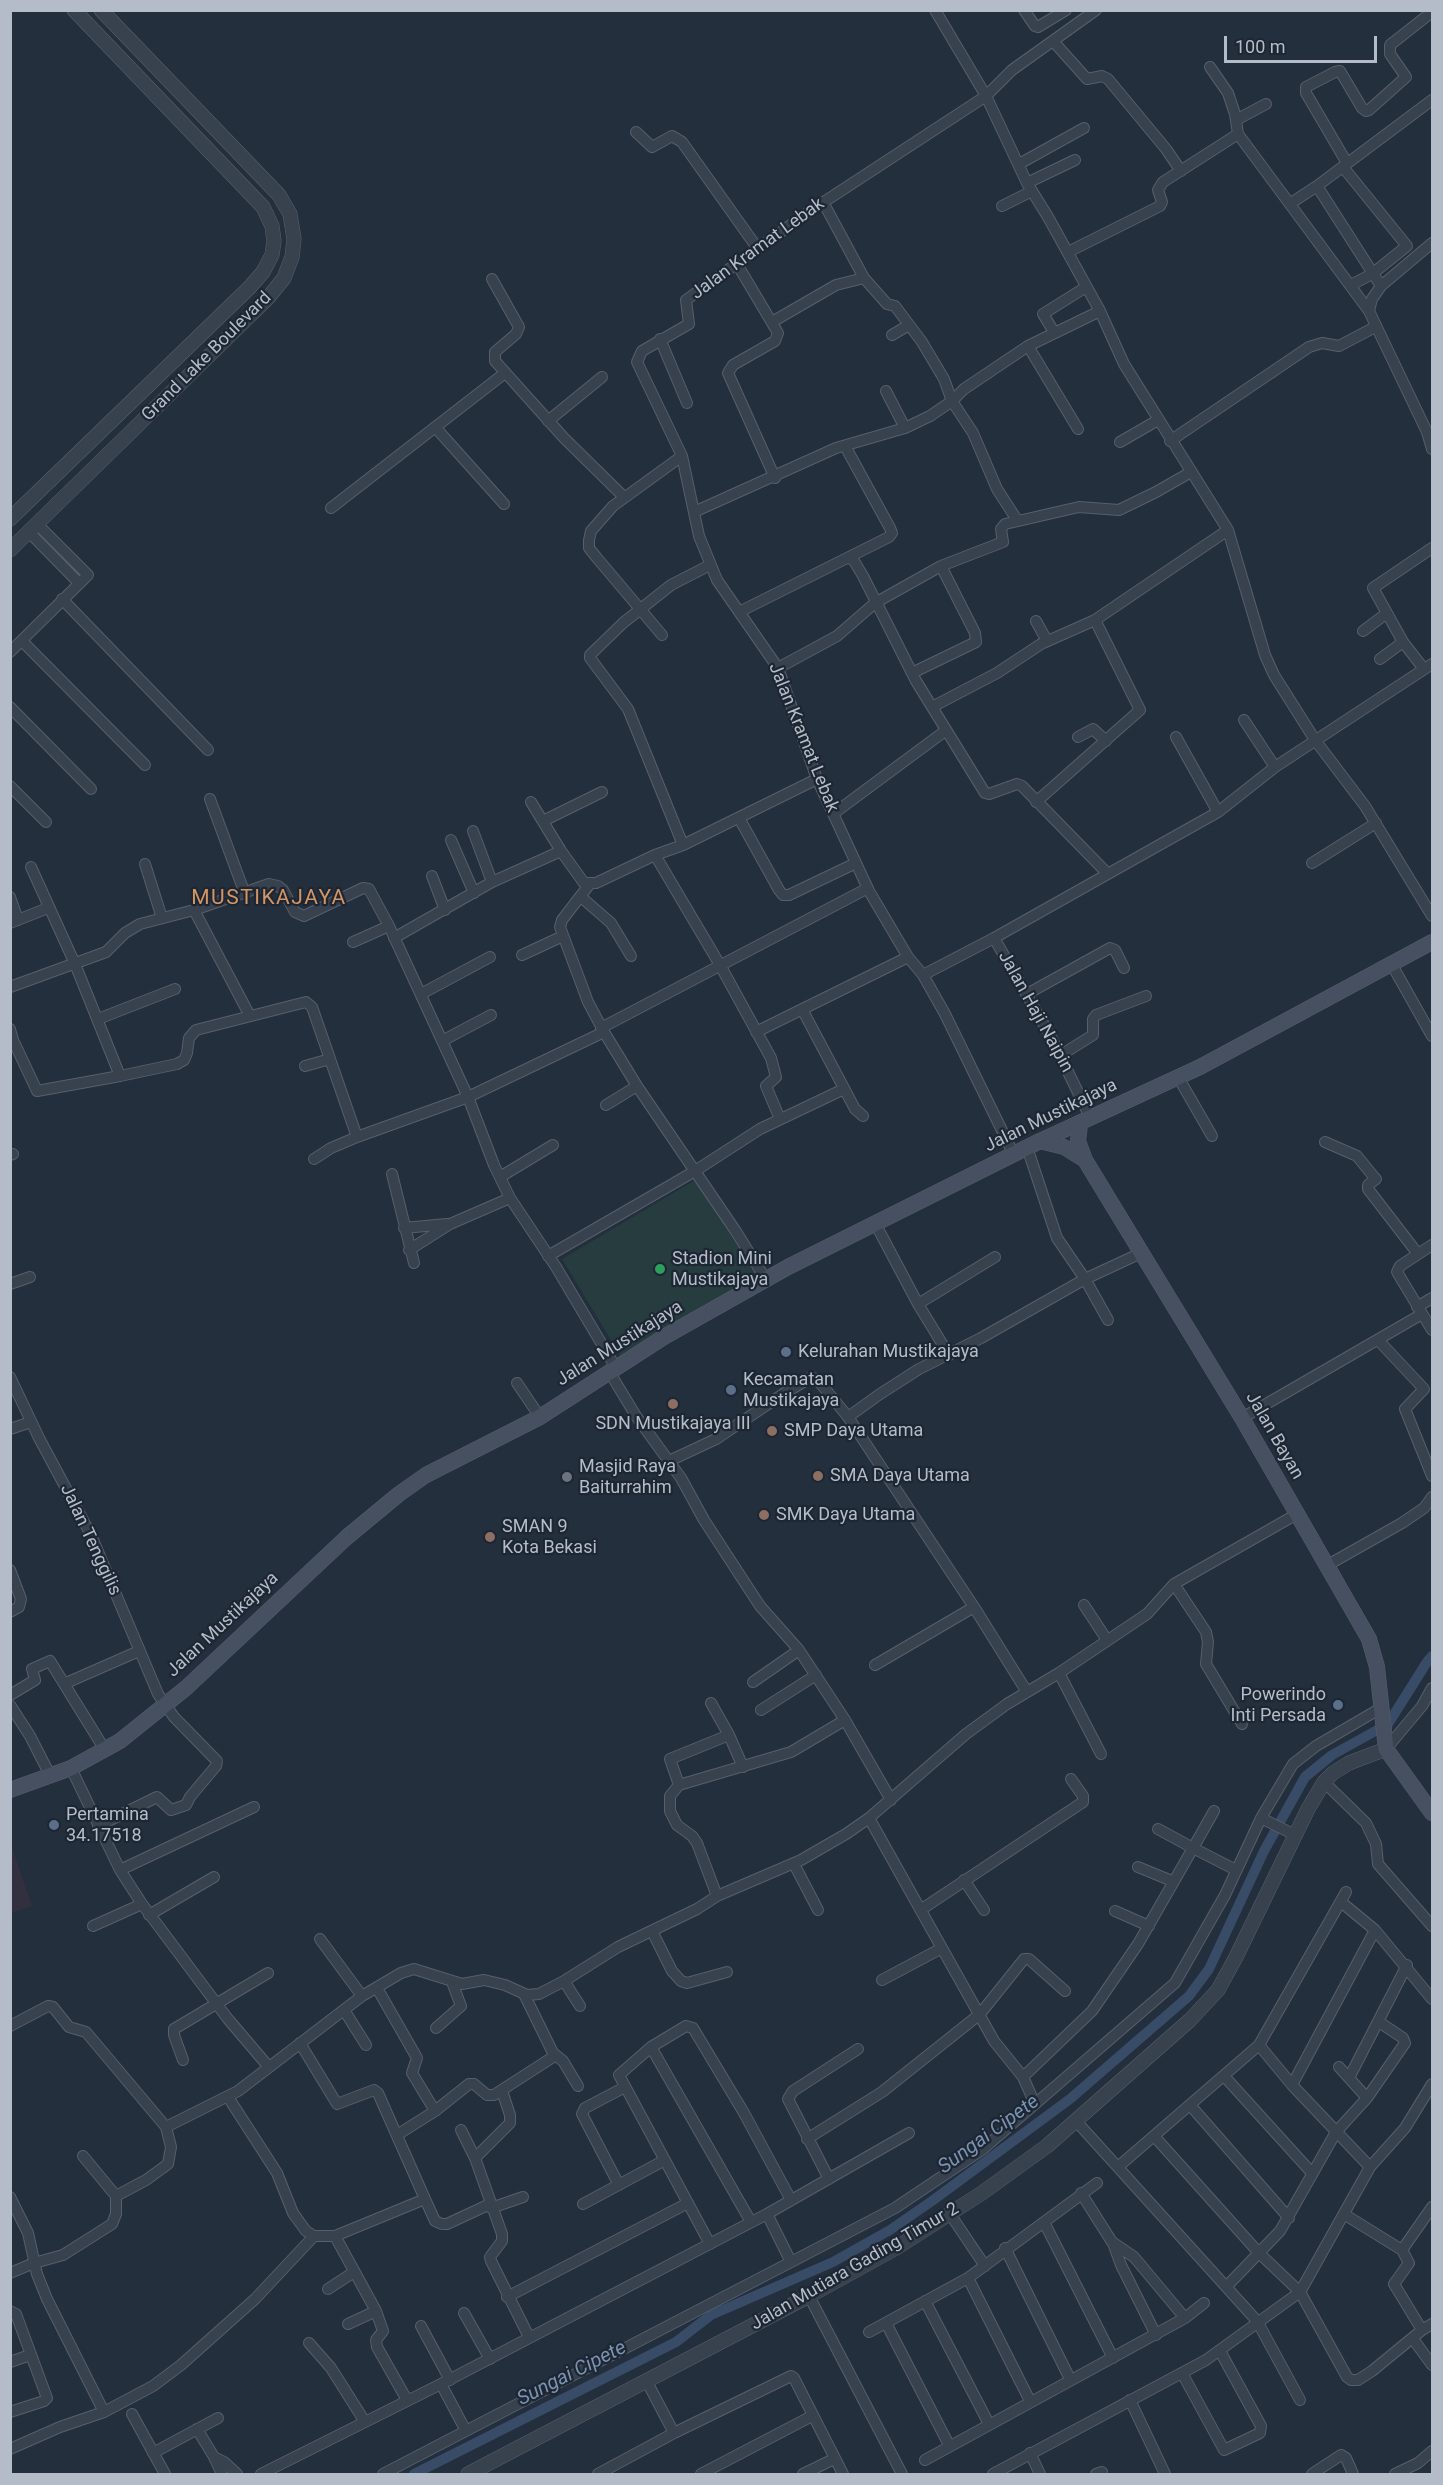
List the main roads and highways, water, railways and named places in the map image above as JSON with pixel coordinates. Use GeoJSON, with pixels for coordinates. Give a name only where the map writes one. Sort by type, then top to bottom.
{"type":"FeatureCollection","features":[{"type":"Feature","properties":{"kind":"main road","name":"Jalan Mustikajaya"},"geometry":{"type":"LineString","coordinates":[[10,1790],[71,1768],[120,1741],[165,1706],[347,1537],[426,1475],[540,1417],[664,1337],[766,1280],[1027,1148],[1178,1077],[1432,942]]}},
{"type":"Feature","properties":{"kind":"main road","name":"Jalan Bayan"},"geometry":{"type":"LineString","coordinates":[[1085,1121],[1078,1141],[1085,1160],[1242,1418],[1374,1651],[1385,1741],[1432,1813]]}},
{"type":"Feature","properties":{"kind":"main road"},"geometry":{"type":"LineString","coordinates":[[1027,1148],[1064,1147],[1085,1160]]}},
{"type":"Feature","properties":{"kind":"waterway","name":"Sungai Cipete"},"geometry":{"type":"LineString","coordinates":[[414,2474],[676,2342],[711,2315],[833,2262],[890,2230],[1070,2099],[1189,1996],[1209,1969],[1264,1851],[1305,1777],[1332,1755],[1388,1724],[1432,1656]]}},
{"type":"Feature","properties":{"kind":"place","name":"Stadion Mini Mustikajaya"},"geometry":{"type":"Point","coordinates":[660,1269]}},
{"type":"Feature","properties":{"kind":"place","name":"Kelurahan Mustikajaya"},"geometry":{"type":"Point","coordinates":[786,1352]}},
{"type":"Feature","properties":{"kind":"place","name":"Kecamatan Mustikajaya"},"geometry":{"type":"Point","coordinates":[731,1390]}},
{"type":"Feature","properties":{"kind":"place","name":"SDN Mustikajaya III"},"geometry":{"type":"Point","coordinates":[673,1404]}},
{"type":"Feature","properties":{"kind":"place","name":"SMP Daya Utama"},"geometry":{"type":"Point","coordinates":[772,1431]}},
{"type":"Feature","properties":{"kind":"place","name":"SMA Daya Utama"},"geometry":{"type":"Point","coordinates":[818,1476]}},
{"type":"Feature","properties":{"kind":"place","name":"Masjid Raya Baiturrahim"},"geometry":{"type":"Point","coordinates":[567,1477]}},
{"type":"Feature","properties":{"kind":"place","name":"SMK Daya Utama"},"geometry":{"type":"Point","coordinates":[764,1515]}},
{"type":"Feature","properties":{"kind":"place","name":"SMAN 9 Kota Bekasi"},"geometry":{"type":"Point","coordinates":[490,1537]}},
{"type":"Feature","properties":{"kind":"place","name":"Powerindo Inti Persada"},"geometry":{"type":"Point","coordinates":[1338,1705]}},
{"type":"Feature","properties":{"kind":"place","name":"Pertamina 34.17518"},"geometry":{"type":"Point","coordinates":[54,1825]}},
{"type":"Feature","properties":{"kind":"district","name":"MUSTIKAJAYA"},"geometry":{"type":"Point","coordinates":[269,899]}}]}
